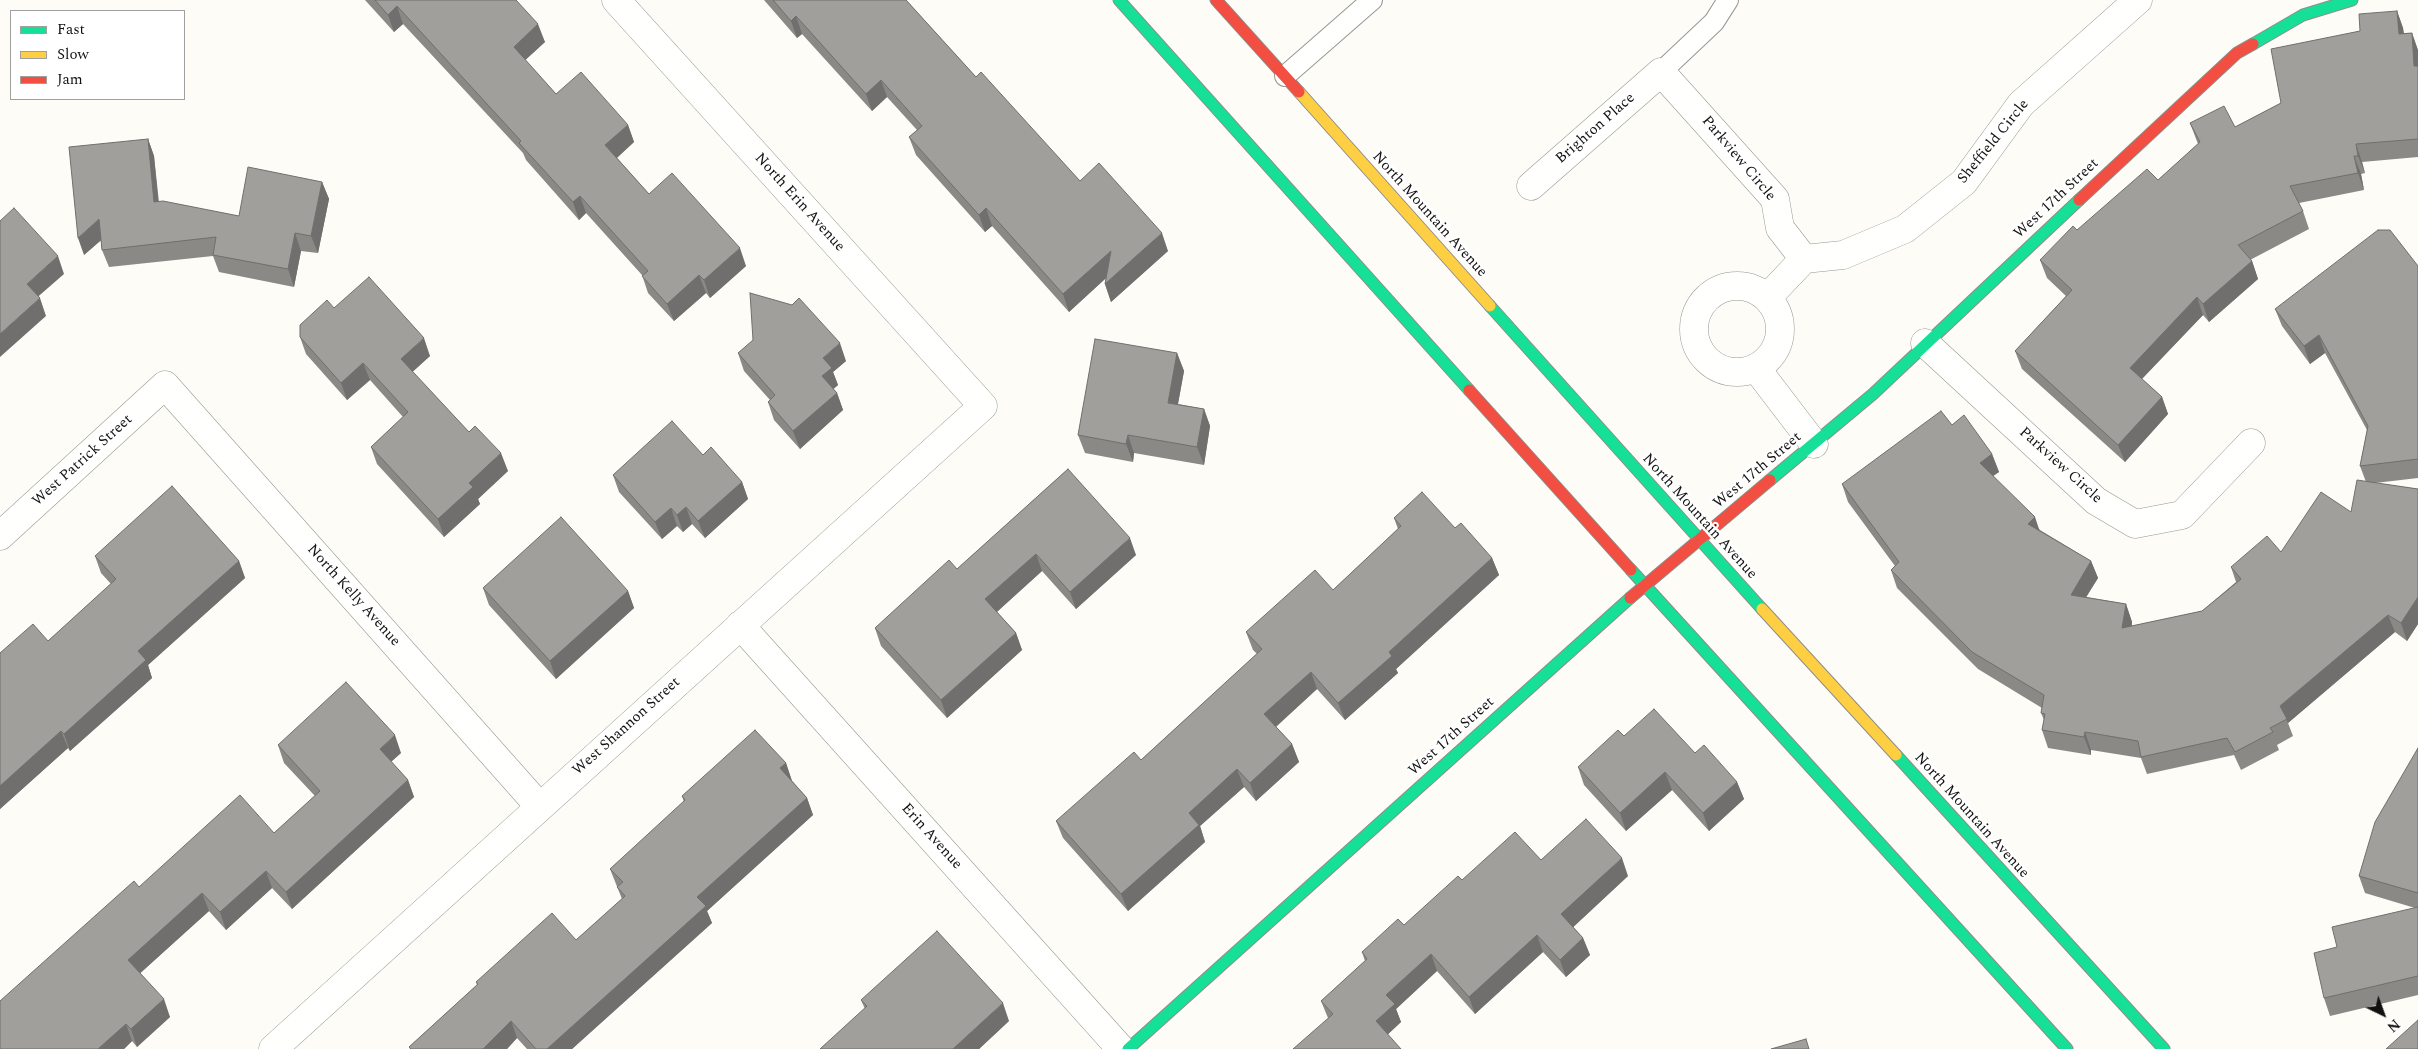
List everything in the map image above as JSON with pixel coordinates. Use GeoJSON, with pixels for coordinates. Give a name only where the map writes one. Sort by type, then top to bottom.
{"type":"FeatureCollection","features":[{"type":"Feature","properties":{"kind":"main road"},"geometry":{"type":"LineString","coordinates":[[1119,0],[1645,586],[2066,1049]]}},
{"type":"Feature","properties":{"kind":"main road","name":"North Mountain Avenue"},"geometry":{"type":"LineString","coordinates":[[1216,0],[1698,539],[2164,1049]]}},
{"type":"Feature","properties":{"kind":"main road","name":"West 17th Street"},"geometry":{"type":"LineString","coordinates":[[1128,1049],[1698,539],[1873,394],[1925,342],[2237,53],[2302,15],[2352,0]]}},
{"type":"Feature","properties":{"kind":"street","name":"North Erin Avenue"},"geometry":{"type":"LineString","coordinates":[[616,0],[982,406]]}},
{"type":"Feature","properties":{"kind":"street","name":"Sheffield Circle"},"geometry":{"type":"LineString","coordinates":[[1804,258],[1842,255],[1905,229],[1964,182],[2022,104],[2138,0]]}},
{"type":"Feature","properties":{"kind":"street","name":"Brighton Place"},"geometry":{"type":"LineString","coordinates":[[1530,186],[1661,72]]}},
{"type":"Feature","properties":{"kind":"street","name":"Parkview Circle"},"geometry":{"type":"LineString","coordinates":[[1661,72],[1775,198],[1780,228],[1804,258]]}},
{"type":"Feature","properties":{"kind":"street"},"geometry":{"type":"LineString","coordinates":[[1767,298],[1804,258]]}},
{"type":"Feature","properties":{"kind":"street"},"geometry":{"type":"LineString","coordinates":[[1736,286],[1752,289],[1767,298],[1776,311],[1780,327],[1778,344],[1770,358],[1756,368],[1739,372],[1722,370],[1707,361],[1697,347],[1693,331],[1696,314],[1705,300],[1719,290],[1736,286]]}},
{"type":"Feature","properties":{"kind":"street","name":"Parkview Circle"},"geometry":{"type":"LineString","coordinates":[[1925,342],[2096,501],[2135,524],[2182,515],[2251,443]]}},
{"type":"Feature","properties":{"kind":"street"},"geometry":{"type":"LineString","coordinates":[[1756,368],[1814,444]]}},
{"type":"Feature","properties":{"kind":"street","name":"West Patrick Street"},"geometry":{"type":"LineString","coordinates":[[0,536],[165,385]]}},
{"type":"Feature","properties":{"kind":"street","name":"North Kelly Avenue"},"geometry":{"type":"LineString","coordinates":[[165,385],[540,806]]}},
{"type":"Feature","properties":{"kind":"street","name":"West Shannon Street"},"geometry":{"type":"LineString","coordinates":[[273,1049],[982,406]]}},
{"type":"Feature","properties":{"kind":"street","name":"Erin Avenue"},"geometry":{"type":"LineString","coordinates":[[740,625],[1121,1049]]}},
{"type":"Feature","properties":{"kind":"lane"},"geometry":{"type":"LineString","coordinates":[[1285,76],[1372,0]]}},
{"type":"Feature","properties":{"kind":"lane"},"geometry":{"type":"LineString","coordinates":[[1661,72],[1714,22],[1728,0]]}},
{"type":"Feature","properties":{"kind":"building"},"geometry":{"type":"Polygon","coordinates":[[[375,0],[516,0],[538,24],[514,47],[556,94],[581,72],[628,125],[605,145],[649,194],[672,173],[740,248],[704,280],[699,275],[667,304],[642,276],[648,271],[580,196],[573,202],[519,143],[521,141],[397,6],[388,15],[375,0]]]}},
{"type":"Feature","properties":{"kind":"building"},"geometry":{"type":"Polygon","coordinates":[[[773,0],[906,0],[976,77],[981,72],[1080,181],[1099,163],[1162,233],[1105,284],[1111,251],[1063,294],[986,208],[979,215],[909,137],[922,126],[881,80],[866,94],[796,16],[791,21],[773,0]]]}},
{"type":"Feature","properties":{"kind":"building"},"geometry":{"type":"Polygon","coordinates":[[[2397,11],[2399,34],[2412,33],[2414,66],[2418,66],[2418,139],[2356,144],[2358,156],[2354,156],[2358,173],[2290,186],[2303,211],[2238,245],[2252,261],[2203,304],[2197,297],[2130,368],[2162,397],[2118,445],[2015,351],[2072,290],[2040,260],[2073,226],[2077,230],[2147,169],[2158,180],[2200,142],[2190,123],[2224,106],[2235,127],[2281,103],[2271,49],[2360,31],[2359,14],[2397,11]]]}},
{"type":"Feature","properties":{"kind":"building"},"geometry":{"type":"Polygon","coordinates":[[[148,139],[154,202],[163,201],[239,216],[248,167],[322,182],[311,236],[295,233],[288,269],[213,255],[216,237],[102,250],[99,219],[78,238],[69,147],[148,139]]]}},
{"type":"Feature","properties":{"kind":"building"},"geometry":{"type":"Polygon","coordinates":[[[14,208],[58,256],[27,284],[40,298],[0,334],[0,221],[14,208]]]}},
{"type":"Feature","properties":{"kind":"building"},"geometry":{"type":"Polygon","coordinates":[[[2378,230],[2390,230],[2418,266],[2418,459],[2360,466],[2368,426],[2319,335],[2304,346],[2275,309],[2378,230]]]}},
{"type":"Feature","properties":{"kind":"building"},"geometry":{"type":"Polygon","coordinates":[[[369,277],[424,338],[401,359],[469,432],[475,426],[501,453],[469,483],[473,487],[438,519],[371,447],[408,412],[363,363],[341,383],[300,337],[300,325],[327,300],[334,308],[369,277]]]}},
{"type":"Feature","properties":{"kind":"building"},"geometry":{"type":"Polygon","coordinates":[[[750,293],[792,305],[799,298],[840,343],[823,358],[832,368],[822,376],[837,393],[793,431],[768,402],[775,395],[738,353],[753,340],[750,293]]]}},
{"type":"Feature","properties":{"kind":"building"},"geometry":{"type":"Polygon","coordinates":[[[1095,339],[1177,353],[1168,403],[1204,409],[1197,447],[1128,435],[1126,444],[1078,435],[1095,339]]]}},
{"type":"Feature","properties":{"kind":"building"},"geometry":{"type":"Polygon","coordinates":[[[1941,411],[1952,425],[1964,415],[1992,454],[1980,463],[2035,517],[2028,524],[2091,561],[2071,595],[2126,604],[2122,628],[2202,611],[2241,579],[2231,567],[2267,536],[2281,552],[2321,492],[2351,512],[2357,480],[2418,489],[2418,597],[2401,623],[2388,615],[2280,706],[2287,719],[2270,728],[2273,732],[2235,752],[2227,738],[2141,757],[2138,741],[2085,732],[2084,737],[2042,730],[2045,714],[2041,713],[2044,695],[1972,652],[1891,570],[1899,562],[1842,484],[1941,411]]]}},
{"type":"Feature","properties":{"kind":"building"},"geometry":{"type":"Polygon","coordinates":[[[672,421],[703,455],[711,447],[742,482],[698,521],[686,507],[677,515],[671,508],[655,522],[613,475],[672,421]]]}},
{"type":"Feature","properties":{"kind":"building"},"geometry":{"type":"Polygon","coordinates":[[[1068,469],[1130,538],[1070,592],[1036,554],[985,599],[1016,633],[941,700],[875,628],[949,560],[957,569],[1068,469]]]}},
{"type":"Feature","properties":{"kind":"building"},"geometry":{"type":"Polygon","coordinates":[[[172,486],[239,561],[138,651],[146,660],[64,734],[61,731],[0,786],[0,653],[33,624],[48,641],[116,579],[95,556],[172,486]]]}},
{"type":"Feature","properties":{"kind":"building"},"geometry":{"type":"Polygon","coordinates":[[[1422,492],[1455,528],[1461,523],[1492,558],[1389,652],[1392,656],[1338,703],[1311,672],[1264,714],[1292,744],[1250,783],[1237,769],[1189,813],[1199,825],[1121,894],[1056,821],[1134,752],[1141,760],[1262,649],[1246,632],[1315,570],[1333,590],[1401,526],[1394,518],[1422,492]]]}},
{"type":"Feature","properties":{"kind":"building"},"geometry":{"type":"Polygon","coordinates":[[[561,517],[628,591],[550,661],[483,588],[561,517]]]}},
{"type":"Feature","properties":{"kind":"building"},"geometry":{"type":"Polygon","coordinates":[[[346,682],[395,735],[380,749],[408,780],[286,892],[266,871],[220,912],[202,893],[128,960],[164,999],[131,1029],[126,1024],[98,1049],[0,1049],[0,1001],[134,881],[139,887],[240,795],[274,833],[320,791],[278,745],[346,682]]]}},
{"type":"Feature","properties":{"kind":"building"},"geometry":{"type":"Polygon","coordinates":[[[1654,709],[1695,753],[1704,745],[1737,782],[1703,813],[1665,772],[1620,813],[1578,767],[1618,730],[1624,736],[1654,709]]]}},
{"type":"Feature","properties":{"kind":"building"},"geometry":{"type":"Polygon","coordinates":[[[755,730],[786,763],[780,768],[807,798],[697,897],[706,906],[547,1049],[536,1049],[511,1021],[483,1049],[411,1049],[409,1047],[478,984],[476,982],[552,913],[576,940],[625,896],[617,887],[623,882],[610,869],[685,800],[682,796],[755,730]]]}},
{"type":"Feature","properties":{"kind":"building"},"geometry":{"type":"Polygon","coordinates":[[[2418,748],[2418,893],[2359,876],[2375,822],[2418,748]]]}},
{"type":"Feature","properties":{"kind":"building"},"geometry":{"type":"Polygon","coordinates":[[[1586,819],[1622,858],[1561,914],[1583,938],[1560,960],[1537,935],[1469,997],[1431,954],[1386,995],[1395,1004],[1376,1021],[1401,1049],[1293,1049],[1333,1014],[1321,1001],[1367,959],[1362,952],[1398,919],[1404,925],[1458,876],[1462,880],[1515,832],[1541,860],[1586,819]]]}},
{"type":"Feature","properties":{"kind":"building"},"geometry":{"type":"Polygon","coordinates":[[[2418,907],[2418,976],[2324,998],[2314,953],[2337,947],[2332,927],[2418,907]]]}},
{"type":"Feature","properties":{"kind":"building"},"geometry":{"type":"Polygon","coordinates":[[[937,931],[1003,1003],[953,1049],[820,1049],[867,1006],[861,1000],[937,931]]]}},
{"type":"Feature","properties":{"kind":"building"},"geometry":{"type":"Polygon","coordinates":[[[2418,1020],[2418,1049],[2386,1049],[2418,1020]]]}},
{"type":"Feature","properties":{"kind":"building"},"geometry":{"type":"Polygon","coordinates":[[[1806,1039],[1809,1049],[1771,1049],[1806,1039]]]}},
{"type":"Feature","properties":{"kind":"traffic: fast"},"geometry":{"type":"LineString","coordinates":[[1119,0],[1469,390]]}},
{"type":"Feature","properties":{"kind":"traffic: fast"},"geometry":{"type":"LineString","coordinates":[[2253,44],[2303,15],[2352,0]]}},
{"type":"Feature","properties":{"kind":"traffic: fast"},"geometry":{"type":"LineString","coordinates":[[1770,480],[1873,394],[2079,200]]}},
{"type":"Feature","properties":{"kind":"traffic: fast"},"geometry":{"type":"LineString","coordinates":[[1490,306],[1762,609]]}},
{"type":"Feature","properties":{"kind":"traffic: fast"},"geometry":{"type":"LineString","coordinates":[[1631,570],[2067,1049]]}},
{"type":"Feature","properties":{"kind":"traffic: fast"},"geometry":{"type":"LineString","coordinates":[[1128,1049],[1630,598]]}},
{"type":"Feature","properties":{"kind":"traffic: fast"},"geometry":{"type":"LineString","coordinates":[[1896,755],[2164,1049]]}},
{"type":"Feature","properties":{"kind":"traffic: slow"},"geometry":{"type":"LineString","coordinates":[[1299,92],[1490,306]]}},
{"type":"Feature","properties":{"kind":"traffic: slow"},"geometry":{"type":"LineString","coordinates":[[1762,609],[1896,755]]}},
{"type":"Feature","properties":{"kind":"traffic: jam"},"geometry":{"type":"LineString","coordinates":[[1216,0],[1299,92]]}},
{"type":"Feature","properties":{"kind":"traffic: jam"},"geometry":{"type":"LineString","coordinates":[[2079,200],[2237,53],[2253,44]]}},
{"type":"Feature","properties":{"kind":"traffic: jam"},"geometry":{"type":"LineString","coordinates":[[1469,390],[1631,570]]}},
{"type":"Feature","properties":{"kind":"traffic: jam"},"geometry":{"type":"LineString","coordinates":[[1630,598],[1770,480]]}}]}
